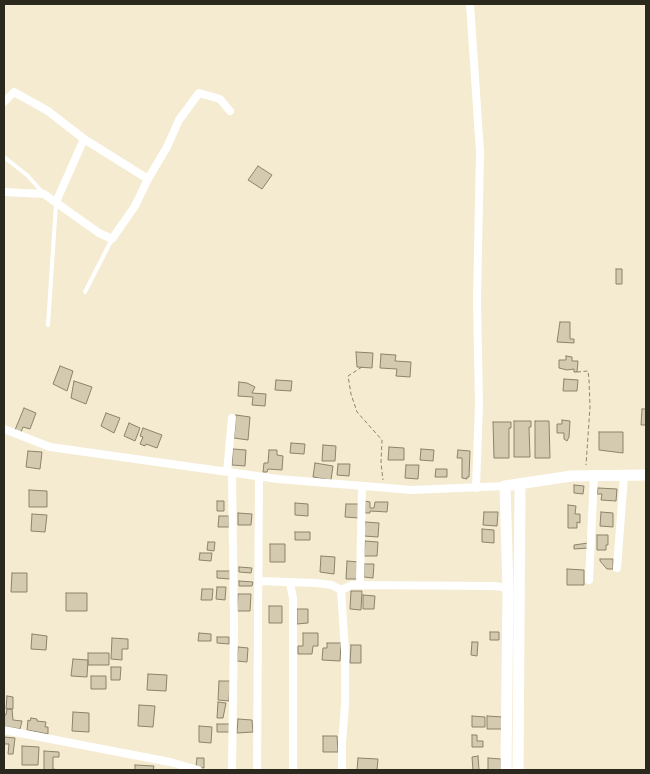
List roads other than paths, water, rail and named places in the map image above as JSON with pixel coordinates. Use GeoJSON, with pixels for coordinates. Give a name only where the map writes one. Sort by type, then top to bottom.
{"type":"FeatureCollection","features":[{"type":"Feature","properties":{"kind":"street"},"geometry":{"type":"LineString","coordinates":[[470,4],[480,152],[477,301],[479,404],[476,488]]}},
{"type":"Feature","properties":{"kind":"street"},"geometry":{"type":"LineString","coordinates":[[4,102],[14,92],[48,111],[84,139],[148,179]]}},
{"type":"Feature","properties":{"kind":"street"},"geometry":{"type":"LineString","coordinates":[[4,192],[44,194],[99,233],[112,239],[135,206],[167,147],[179,120],[199,93],[220,99],[230,111]]}},
{"type":"Feature","properties":{"kind":"street"},"geometry":{"type":"LineString","coordinates":[[56,202],[84,139]]}},
{"type":"Feature","properties":{"kind":"street"},"geometry":{"type":"LineString","coordinates":[[232,418],[230,472],[234,627],[232,770]]}},
{"type":"Feature","properties":{"kind":"street"},"geometry":{"type":"LineString","coordinates":[[4,429],[50,448],[259,477],[384,488],[412,490],[476,488],[505,486],[571,476],[646,476]]}},
{"type":"Feature","properties":{"kind":"street"},"geometry":{"type":"LineString","coordinates":[[589,580],[590,476]]}},
{"type":"Feature","properties":{"kind":"street"},"geometry":{"type":"LineString","coordinates":[[617,568],[624,476]]}},
{"type":"Feature","properties":{"kind":"street"},"geometry":{"type":"LineString","coordinates":[[257,770],[259,477]]}},
{"type":"Feature","properties":{"kind":"street"},"geometry":{"type":"LineString","coordinates":[[506,770],[512,751],[513,590],[520,484]]}},
{"type":"Feature","properties":{"kind":"street"},"geometry":{"type":"LineString","coordinates":[[360,585],[362,486]]}},
{"type":"Feature","properties":{"kind":"street"},"geometry":{"type":"LineString","coordinates":[[505,486],[513,590]]}},
{"type":"Feature","properties":{"kind":"street"},"geometry":{"type":"LineString","coordinates":[[258,581],[332,585],[340,590]]}},
{"type":"Feature","properties":{"kind":"street"},"geometry":{"type":"LineString","coordinates":[[290,583],[293,598],[293,770]]}},
{"type":"Feature","properties":{"kind":"street"},"geometry":{"type":"LineString","coordinates":[[340,590],[352,585],[360,585],[493,586],[513,590]]}},
{"type":"Feature","properties":{"kind":"street"},"geometry":{"type":"LineString","coordinates":[[340,590],[345,650],[342,770]]}},
{"type":"Feature","properties":{"kind":"street"},"geometry":{"type":"LineString","coordinates":[[4,730],[170,762],[198,770]]}},
{"type":"Feature","properties":{"kind":"street"},"geometry":{"type":"LineString","coordinates":[[512,751],[518,770]]}},
{"type":"Feature","properties":{"kind":"lane"},"geometry":{"type":"LineString","coordinates":[[4,157],[27,175],[44,194]]}},
{"type":"Feature","properties":{"kind":"lane"},"geometry":{"type":"LineString","coordinates":[[48,325],[56,202]]}},
{"type":"Feature","properties":{"kind":"lane"},"geometry":{"type":"LineString","coordinates":[[85,292],[112,239]]}}]}
